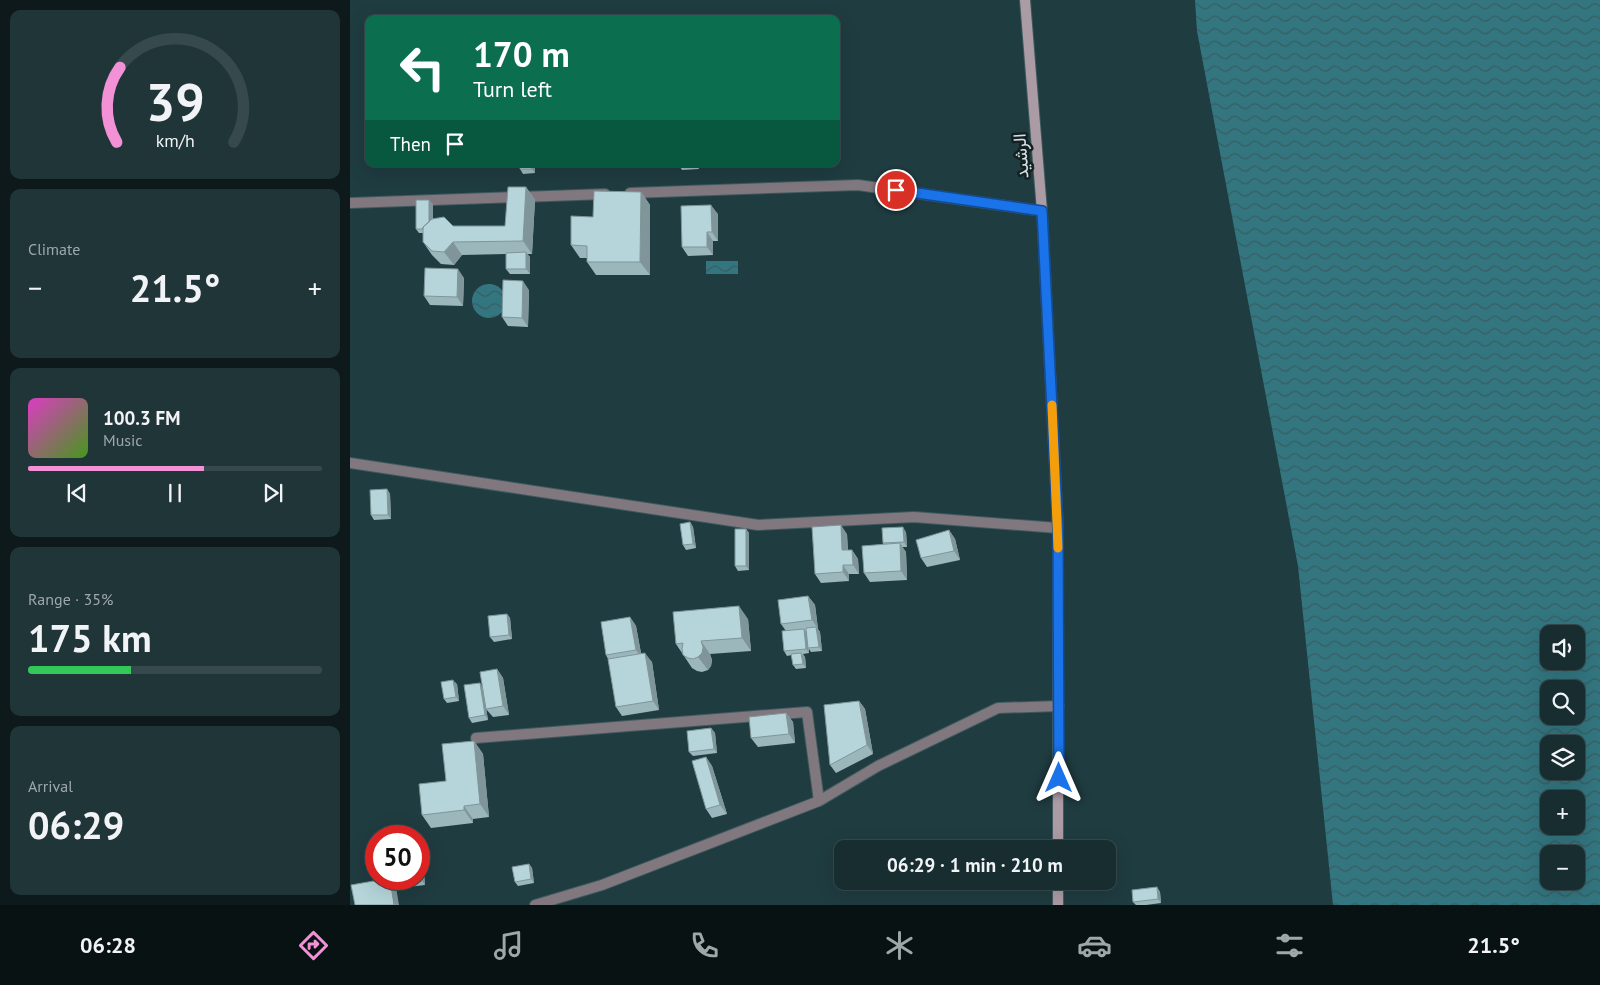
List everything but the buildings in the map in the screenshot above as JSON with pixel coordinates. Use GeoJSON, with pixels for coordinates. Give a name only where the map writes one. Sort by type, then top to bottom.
{"type":"FeatureCollection","features":[{"type":"Feature","properties":{"kind":"main road","name":"الرشيد"},"geometry":{"type":"LineString","coordinates":[[1025,0],[1042,211],[1058,528],[1058,840]]}},
{"type":"Feature","properties":{"kind":"main road"},"geometry":{"type":"LineString","coordinates":[[1058,890],[1058,905]]}},
{"type":"Feature","properties":{"kind":"street"},"geometry":{"type":"LineString","coordinates":[[350,203],[858,185],[1042,211]]}},
{"type":"Feature","properties":{"kind":"street"},"geometry":{"type":"LineString","coordinates":[[350,463],[758,525],[914,517],[1058,528]]}},
{"type":"Feature","properties":{"kind":"street"},"geometry":{"type":"LineString","coordinates":[[536,905],[602,885],[819,800],[878,766],[998,708],[1059,706]]}},
{"type":"Feature","properties":{"kind":"street"},"geometry":{"type":"LineString","coordinates":[[476,738],[807,712],[819,800]]}},
{"type":"Feature","properties":{"kind":"water"},"geometry":{"type":"Polygon","coordinates":[[[1195,0],[1600,0],[1600,905],[1333,905],[1298,566],[1197,31],[1195,0]]]}},
{"type":"Feature","properties":{"kind":"water"},"geometry":{"type":"Polygon","coordinates":[[[706,261],[738,261],[738,274],[706,274],[706,261]]]}},
{"type":"Feature","properties":{"kind":"water"},"geometry":{"type":"Polygon","coordinates":[[[489,284],[501,289],[506,301],[501,313],[489,318],[477,313],[472,301],[477,289],[489,284]]]}},
{"type":"Feature","properties":{"kind":"slow traffic"},"geometry":{"type":"LineString","coordinates":[[1052,405],[1058,548]]}},
{"type":"Feature","properties":{"kind":"route"},"geometry":{"type":"LineString","coordinates":[[896,190],[1042,211],[1058,528],[1059,778]]}}]}
